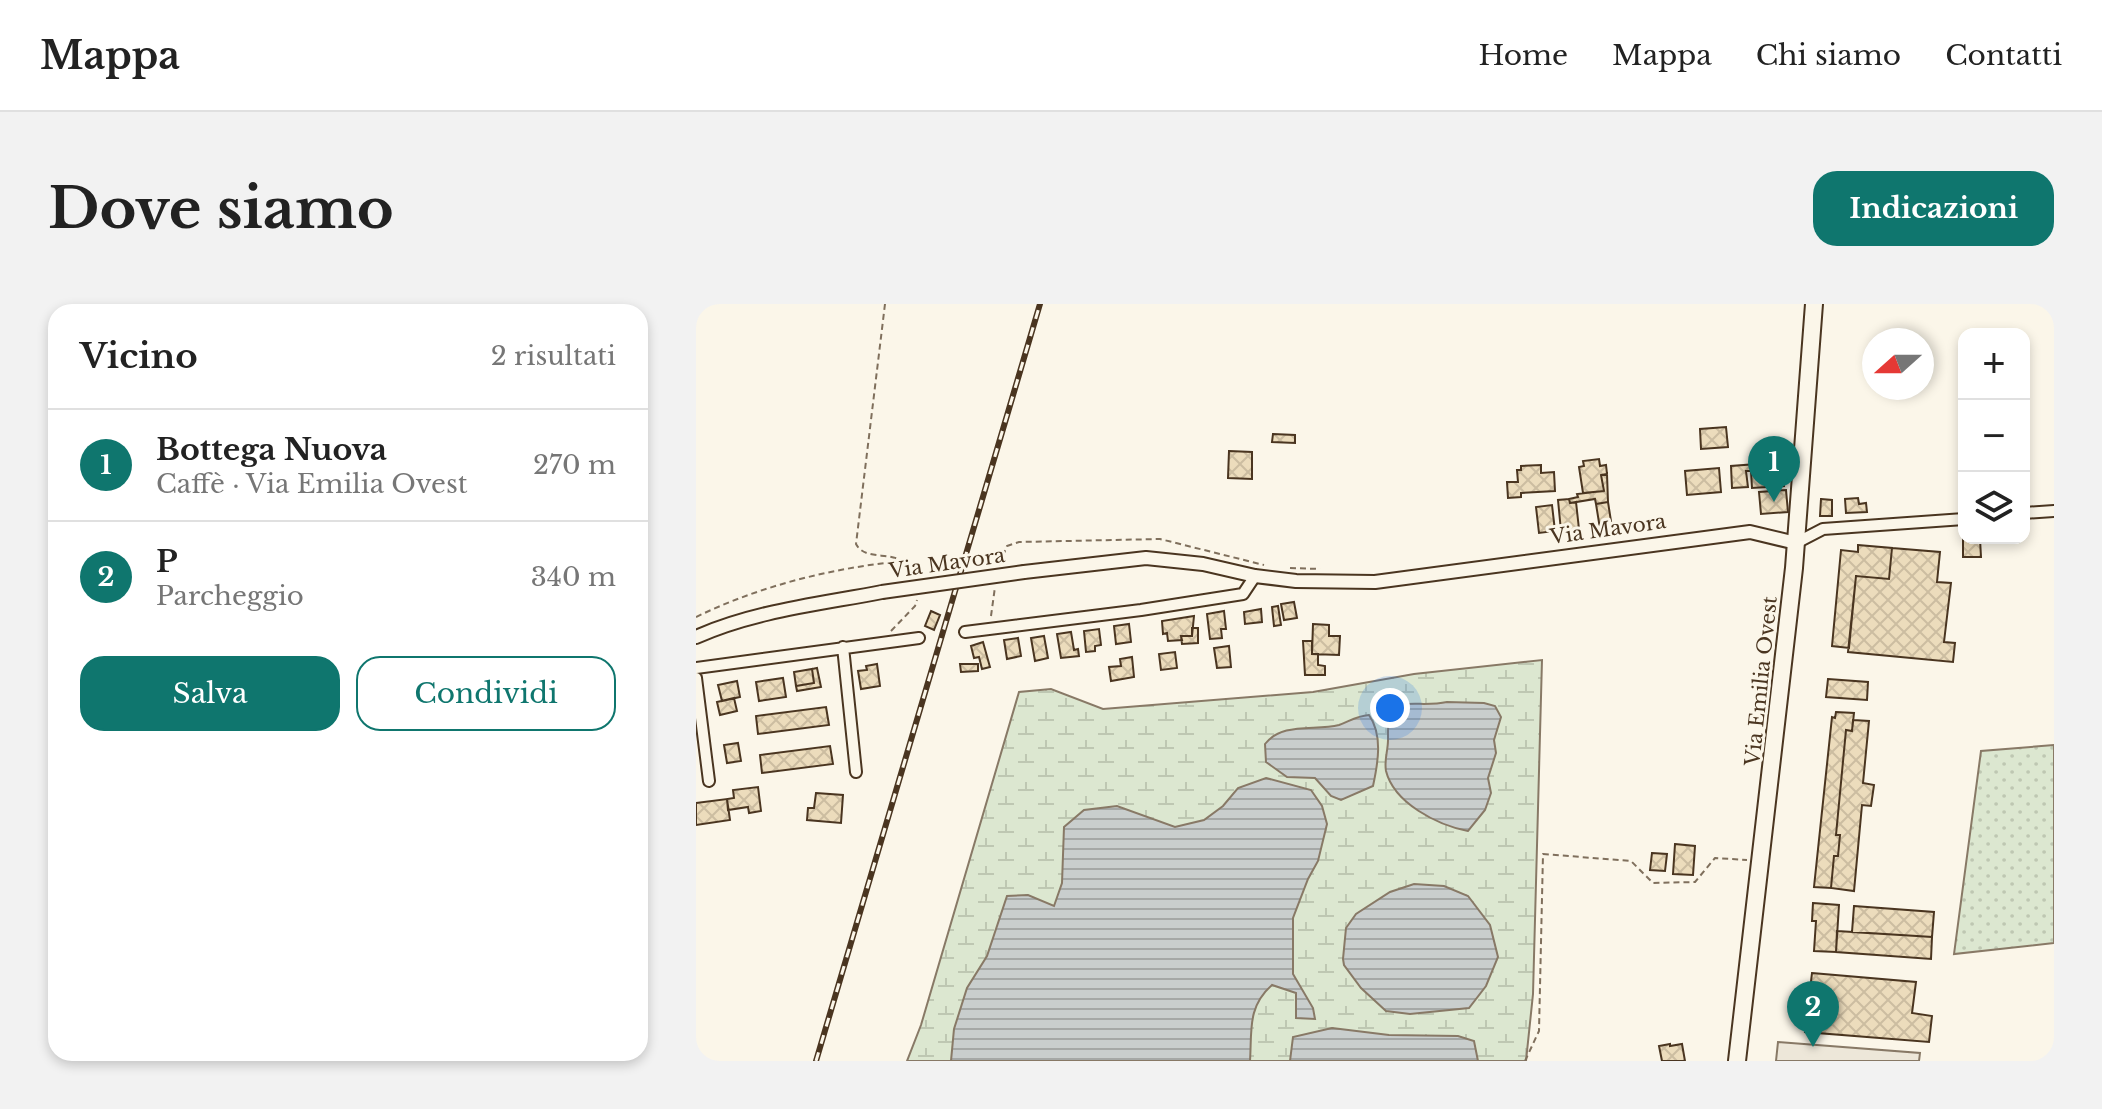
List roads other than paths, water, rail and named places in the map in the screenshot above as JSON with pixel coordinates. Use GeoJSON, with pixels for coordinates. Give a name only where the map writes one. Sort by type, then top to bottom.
{"type":"FeatureCollection","features":[{"type":"Feature","properties":{"kind":"main road","name":"Via Emilia Ovest"},"geometry":{"type":"LineString","coordinates":[[1737,1061],[1796,543],[1814,304]]}},
{"type":"Feature","properties":{"kind":"street"},"geometry":{"type":"LineString","coordinates":[[2030,513],[2054,511]]}},
{"type":"Feature","properties":{"kind":"street"},"geometry":{"type":"LineString","coordinates":[[1796,543],[1823,529],[1958,519]]}},
{"type":"Feature","properties":{"kind":"street","name":"Via Mavora"},"geometry":{"type":"LineString","coordinates":[[696,637],[767,614],[882,592],[1146,558],[1203,564],[1255,576],[1330,583],[1375,582],[1750,532],[1796,543]]}},
{"type":"Feature","properties":{"kind":"street"},"geometry":{"type":"LineString","coordinates":[[965,632],[1243,594],[1255,576]]}},
{"type":"Feature","properties":{"kind":"street"},"geometry":{"type":"LineString","coordinates":[[696,668],[919,638]]}},
{"type":"Feature","properties":{"kind":"street"},"geometry":{"type":"LineString","coordinates":[[843,647],[856,772]]}},
{"type":"Feature","properties":{"kind":"street"},"geometry":{"type":"LineString","coordinates":[[696,678],[709,781]]}},
{"type":"Feature","properties":{"kind":"railway"},"geometry":{"type":"LineString","coordinates":[[816,1061],[1040,304]]}},
{"type":"Feature","properties":{"kind":"place","name":"Bottega Nuova"},"geometry":{"type":"Point","coordinates":[1774,502]}},
{"type":"Feature","properties":{"kind":"place","name":"P"},"geometry":{"type":"Point","coordinates":[1813,1047]}}]}
